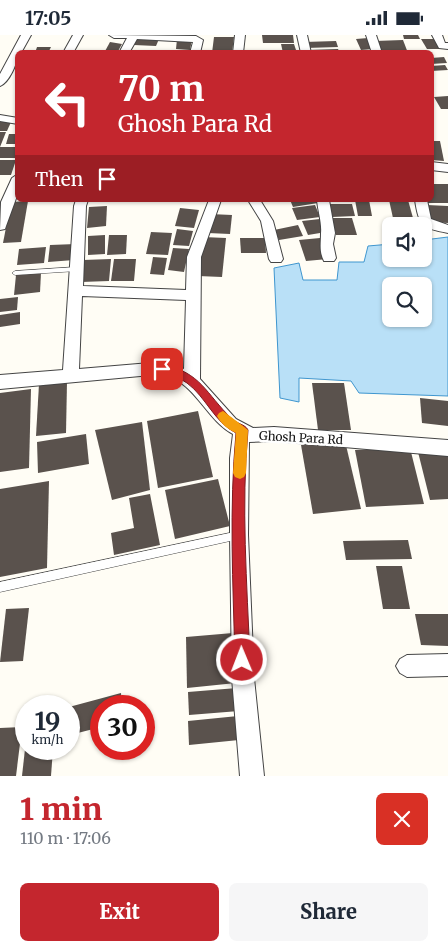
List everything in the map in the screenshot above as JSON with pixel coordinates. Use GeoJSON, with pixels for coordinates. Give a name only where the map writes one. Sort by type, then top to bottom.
{"type":"FeatureCollection","features":[{"type":"Feature","properties":{"kind":"street"},"geometry":{"type":"LineString","coordinates":[[18,50],[26,35]]}},
{"type":"Feature","properties":{"kind":"street"},"geometry":{"type":"LineString","coordinates":[[70,50],[78,35]]}},
{"type":"Feature","properties":{"kind":"street"},"geometry":{"type":"LineString","coordinates":[[114,35],[196,39],[198,40],[196,50]]}},
{"type":"Feature","properties":{"kind":"street"},"geometry":{"type":"LineString","coordinates":[[238,50],[240,35]]}},
{"type":"Feature","properties":{"kind":"street"},"geometry":{"type":"LineString","coordinates":[[302,35],[305,50]]}},
{"type":"Feature","properties":{"kind":"street"},"geometry":{"type":"LineString","coordinates":[[371,35],[376,50]]}},
{"type":"Feature","properties":{"kind":"street"},"geometry":{"type":"LineString","coordinates":[[437,35],[442,46],[448,46]]}},
{"type":"Feature","properties":{"kind":"street"},"geometry":{"type":"LineString","coordinates":[[126,50],[133,36]]}},
{"type":"Feature","properties":{"kind":"street"},"geometry":{"type":"LineString","coordinates":[[0,83],[15,55]]}},
{"type":"Feature","properties":{"kind":"street"},"geometry":{"type":"LineString","coordinates":[[0,119],[15,121]]}},
{"type":"Feature","properties":{"kind":"street"},"geometry":{"type":"LineString","coordinates":[[434,167],[448,169]]}},
{"type":"Feature","properties":{"kind":"street"},"geometry":{"type":"LineString","coordinates":[[0,226],[4,202],[15,183]]}},
{"type":"Feature","properties":{"kind":"street"},"geometry":{"type":"LineString","coordinates":[[71,375],[82,202]]}},
{"type":"Feature","properties":{"kind":"street"},"geometry":{"type":"LineString","coordinates":[[192,381],[194,257],[214,202]]}},
{"type":"Feature","properties":{"kind":"street"},"geometry":{"type":"LineString","coordinates":[[255,202],[267,221],[276,259]]}},
{"type":"Feature","properties":{"kind":"street"},"geometry":{"type":"LineString","coordinates":[[323,202],[328,233],[326,244],[329,258]]}},
{"type":"Feature","properties":{"kind":"street"},"geometry":{"type":"LineString","coordinates":[[420,202],[425,222],[428,225],[448,229]]}},
{"type":"Feature","properties":{"kind":"street"},"geometry":{"type":"LineString","coordinates":[[76,291],[193,295]]}},
{"type":"Feature","properties":{"kind":"street","name":"Ghosh Para Rd"},"geometry":{"type":"LineString","coordinates":[[0,382],[162,369],[175,371],[192,381],[230,424],[251,435],[274,435],[448,448]]}},
{"type":"Feature","properties":{"kind":"street"},"geometry":{"type":"LineString","coordinates":[[242,430],[239,458],[239,535],[243,678],[252,776]]}},
{"type":"Feature","properties":{"kind":"street"},"geometry":{"type":"LineString","coordinates":[[407,666],[448,665]]}},
{"type":"Feature","properties":{"kind":"lane"},"geometry":{"type":"LineString","coordinates":[[15,273],[77,269]]}},
{"type":"Feature","properties":{"kind":"lane"},"geometry":{"type":"LineString","coordinates":[[0,587],[239,535]]}},
{"type":"Feature","properties":{"kind":"water"},"geometry":{"type":"Polygon","coordinates":[[[448,237],[448,396],[359,393],[351,381],[299,378],[299,402],[280,398],[274,268],[299,263],[303,280],[337,280],[339,262],[364,262],[368,246],[382,245],[382,267],[432,267],[432,239],[448,237]]]}},
{"type":"Feature","properties":{"kind":"building"},"geometry":{"type":"Polygon","coordinates":[[[262,35],[293,35],[294,43],[263,43],[262,35]]]}},
{"type":"Feature","properties":{"kind":"building"},"geometry":{"type":"Polygon","coordinates":[[[403,35],[418,35],[420,39],[404,39],[403,35]]]}},
{"type":"Feature","properties":{"kind":"building"},"geometry":{"type":"Polygon","coordinates":[[[137,37],[159,39],[156,46],[134,45],[137,37]]]}},
{"type":"Feature","properties":{"kind":"building"},"geometry":{"type":"Polygon","coordinates":[[[214,37],[234,37],[232,50],[212,50],[214,37]]]}},
{"type":"Feature","properties":{"kind":"building"},"geometry":{"type":"Polygon","coordinates":[[[368,38],[373,49],[361,50],[356,39],[368,38]]]}},
{"type":"Feature","properties":{"kind":"building"},"geometry":{"type":"Polygon","coordinates":[[[177,39],[192,39],[190,50],[176,49],[177,39]]]}},
{"type":"Feature","properties":{"kind":"building"},"geometry":{"type":"Polygon","coordinates":[[[421,39],[434,39],[440,49],[427,49],[421,39]]]}},
{"type":"Feature","properties":{"kind":"building"},"geometry":{"type":"Polygon","coordinates":[[[403,40],[407,50],[379,50],[375,41],[403,40]]]}},
{"type":"Feature","properties":{"kind":"building"},"geometry":{"type":"Polygon","coordinates":[[[336,41],[338,47],[306,48],[304,42],[336,41]]]}},
{"type":"Feature","properties":{"kind":"building"},"geometry":{"type":"Polygon","coordinates":[[[110,42],[122,44],[119,50],[106,50],[110,42]]]}},
{"type":"Feature","properties":{"kind":"building"},"geometry":{"type":"Polygon","coordinates":[[[281,44],[294,44],[296,50],[282,50],[281,44]]]}},
{"type":"Feature","properties":{"kind":"building"},"geometry":{"type":"Polygon","coordinates":[[[37,47],[51,47],[50,50],[36,50],[37,47]]]}},
{"type":"Feature","properties":{"kind":"building"},"geometry":{"type":"Polygon","coordinates":[[[338,49],[338,50],[307,50],[338,49]]]}},
{"type":"Feature","properties":{"kind":"building"},"geometry":{"type":"Polygon","coordinates":[[[444,57],[447,63],[434,64],[434,58],[444,57]]]}},
{"type":"Feature","properties":{"kind":"building"},"geometry":{"type":"Polygon","coordinates":[[[445,65],[448,70],[434,71],[434,66],[445,65]]]}},
{"type":"Feature","properties":{"kind":"building"},"geometry":{"type":"Polygon","coordinates":[[[448,96],[448,109],[441,109],[434,97],[448,96]]]}},
{"type":"Feature","properties":{"kind":"building"},"geometry":{"type":"Polygon","coordinates":[[[0,121],[11,122],[7,131],[0,131],[0,121]]]}},
{"type":"Feature","properties":{"kind":"building"},"geometry":{"type":"Polygon","coordinates":[[[0,132],[6,132],[0,147],[0,132]]]}},
{"type":"Feature","properties":{"kind":"building"},"geometry":{"type":"Polygon","coordinates":[[[9,134],[15,134],[15,144],[6,144],[9,134]]]}},
{"type":"Feature","properties":{"kind":"building"},"geometry":{"type":"Polygon","coordinates":[[[434,141],[440,141],[444,161],[434,160],[434,141]]]}},
{"type":"Feature","properties":{"kind":"building"},"geometry":{"type":"Polygon","coordinates":[[[0,147],[15,147],[15,158],[0,158],[0,147]]]}},
{"type":"Feature","properties":{"kind":"building"},"geometry":{"type":"Polygon","coordinates":[[[0,160],[15,160],[11,175],[0,175],[0,160]]]}},
{"type":"Feature","properties":{"kind":"building"},"geometry":{"type":"Polygon","coordinates":[[[434,184],[448,184],[448,203],[427,203],[434,202],[434,184]]]}},
{"type":"Feature","properties":{"kind":"building"},"geometry":{"type":"Polygon","coordinates":[[[11,202],[28,202],[21,242],[3,243],[11,202]]]}},
{"type":"Feature","properties":{"kind":"building"},"geometry":{"type":"Polygon","coordinates":[[[291,202],[318,203],[293,207],[291,202]]]}},
{"type":"Feature","properties":{"kind":"building"},"geometry":{"type":"Polygon","coordinates":[[[355,202],[369,202],[372,216],[358,216],[355,202]]]}},
{"type":"Feature","properties":{"kind":"building"},"geometry":{"type":"Polygon","coordinates":[[[389,202],[409,202],[413,217],[393,217],[389,202]]]}},
{"type":"Feature","properties":{"kind":"building"},"geometry":{"type":"Polygon","coordinates":[[[329,204],[352,204],[355,216],[332,217],[329,204]]]}},
{"type":"Feature","properties":{"kind":"building"},"geometry":{"type":"Polygon","coordinates":[[[315,205],[320,217],[297,220],[292,208],[315,205]]]}},
{"type":"Feature","properties":{"kind":"building"},"geometry":{"type":"Polygon","coordinates":[[[427,205],[448,206],[448,223],[432,222],[432,217],[429,217],[427,205]]]}},
{"type":"Feature","properties":{"kind":"building"},"geometry":{"type":"Polygon","coordinates":[[[107,206],[106,226],[87,228],[89,207],[107,206]]]}},
{"type":"Feature","properties":{"kind":"building"},"geometry":{"type":"Polygon","coordinates":[[[180,208],[199,210],[194,228],[175,226],[180,208]]]}},
{"type":"Feature","properties":{"kind":"building"},"geometry":{"type":"Polygon","coordinates":[[[210,214],[232,215],[230,234],[208,233],[210,214]]]}},
{"type":"Feature","properties":{"kind":"building"},"geometry":{"type":"Polygon","coordinates":[[[332,218],[352,218],[357,235],[336,235],[332,218]]]}},
{"type":"Feature","properties":{"kind":"building"},"geometry":{"type":"Polygon","coordinates":[[[320,219],[326,232],[308,235],[302,221],[320,219]]]}},
{"type":"Feature","properties":{"kind":"building"},"geometry":{"type":"Polygon","coordinates":[[[298,225],[303,236],[279,240],[274,230],[298,225]]]}},
{"type":"Feature","properties":{"kind":"building"},"geometry":{"type":"Polygon","coordinates":[[[177,229],[193,231],[189,246],[173,245],[177,229]]]}},
{"type":"Feature","properties":{"kind":"building"},"geometry":{"type":"Polygon","coordinates":[[[151,232],[172,233],[168,255],[146,254],[151,232]]]}},
{"type":"Feature","properties":{"kind":"building"},"geometry":{"type":"Polygon","coordinates":[[[105,235],[105,254],[88,255],[88,236],[105,235]]]}},
{"type":"Feature","properties":{"kind":"building"},"geometry":{"type":"Polygon","coordinates":[[[109,235],[127,235],[126,254],[107,255],[109,235]]]}},
{"type":"Feature","properties":{"kind":"building"},"geometry":{"type":"Polygon","coordinates":[[[203,237],[226,238],[222,277],[198,276],[203,237]]]}},
{"type":"Feature","properties":{"kind":"building"},"geometry":{"type":"Polygon","coordinates":[[[240,238],[265,238],[266,253],[241,253],[240,238]]]}},
{"type":"Feature","properties":{"kind":"building"},"geometry":{"type":"Polygon","coordinates":[[[320,238],[328,259],[306,261],[299,240],[320,238]]]}},
{"type":"Feature","properties":{"kind":"building"},"geometry":{"type":"Polygon","coordinates":[[[76,244],[74,260],[48,262],[50,245],[76,244]]]}},
{"type":"Feature","properties":{"kind":"building"},"geometry":{"type":"Polygon","coordinates":[[[46,247],[44,263],[17,265],[19,249],[46,247]]]}},
{"type":"Feature","properties":{"kind":"building"},"geometry":{"type":"Polygon","coordinates":[[[173,248],[189,249],[184,272],[168,270],[173,248]]]}},
{"type":"Feature","properties":{"kind":"building"},"geometry":{"type":"Polygon","coordinates":[[[153,257],[167,258],[164,275],[150,274],[153,257]]]}},
{"type":"Feature","properties":{"kind":"building"},"geometry":{"type":"Polygon","coordinates":[[[111,259],[109,281],[81,282],[83,260],[111,259]]]}},
{"type":"Feature","properties":{"kind":"building"},"geometry":{"type":"Polygon","coordinates":[[[114,259],[136,259],[134,281],[111,281],[114,259]]]}},
{"type":"Feature","properties":{"kind":"building"},"geometry":{"type":"Polygon","coordinates":[[[41,273],[40,292],[14,295],[16,275],[41,273]]]}},
{"type":"Feature","properties":{"kind":"building"},"geometry":{"type":"Polygon","coordinates":[[[18,297],[17,310],[0,312],[0,299],[18,297]]]}},
{"type":"Feature","properties":{"kind":"building"},"geometry":{"type":"Polygon","coordinates":[[[20,312],[20,324],[0,327],[0,315],[20,312]]]}},
{"type":"Feature","properties":{"kind":"building"},"geometry":{"type":"Polygon","coordinates":[[[67,382],[66,433],[36,436],[39,384],[67,382]]]}},
{"type":"Feature","properties":{"kind":"building"},"geometry":{"type":"Polygon","coordinates":[[[312,383],[344,383],[351,430],[318,430],[312,383]]]}},
{"type":"Feature","properties":{"kind":"building"},"geometry":{"type":"Polygon","coordinates":[[[31,389],[29,468],[0,472],[0,393],[31,389]]]}},
{"type":"Feature","properties":{"kind":"building"},"geometry":{"type":"Polygon","coordinates":[[[420,398],[448,401],[448,426],[422,423],[420,398]]]}},
{"type":"Feature","properties":{"kind":"building"},"geometry":{"type":"Polygon","coordinates":[[[198,411],[213,477],[158,488],[147,421],[198,411]]]}},
{"type":"Feature","properties":{"kind":"building"},"geometry":{"type":"Polygon","coordinates":[[[142,422],[150,490],[112,500],[95,430],[142,422]]]}},
{"type":"Feature","properties":{"kind":"building"},"geometry":{"type":"Polygon","coordinates":[[[86,434],[89,464],[38,473],[37,442],[86,434]]]}},
{"type":"Feature","properties":{"kind":"building"},"geometry":{"type":"Polygon","coordinates":[[[345,441],[361,509],[313,514],[301,445],[345,441]]]}},
{"type":"Feature","properties":{"kind":"building"},"geometry":{"type":"Polygon","coordinates":[[[410,448],[424,504],[366,507],[355,450],[410,448]]]}},
{"type":"Feature","properties":{"kind":"building"},"geometry":{"type":"Polygon","coordinates":[[[448,451],[448,499],[430,500],[418,452],[448,451]]]}},
{"type":"Feature","properties":{"kind":"building"},"geometry":{"type":"Polygon","coordinates":[[[218,479],[230,526],[175,539],[165,490],[218,479]]]}},
{"type":"Feature","properties":{"kind":"building"},"geometry":{"type":"Polygon","coordinates":[[[49,481],[47,568],[0,577],[0,489],[49,481]]]}},
{"type":"Feature","properties":{"kind":"building"},"geometry":{"type":"Polygon","coordinates":[[[150,494],[160,545],[114,555],[111,533],[134,528],[129,498],[150,494]]]}},
{"type":"Feature","properties":{"kind":"building"},"geometry":{"type":"Polygon","coordinates":[[[408,540],[412,559],[346,560],[343,541],[408,540]]]}},
{"type":"Feature","properties":{"kind":"building"},"geometry":{"type":"Polygon","coordinates":[[[376,566],[402,566],[410,609],[383,609],[376,566]]]}},
{"type":"Feature","properties":{"kind":"building"},"geometry":{"type":"Polygon","coordinates":[[[29,608],[23,661],[0,662],[6,609],[29,608]]]}},
{"type":"Feature","properties":{"kind":"building"},"geometry":{"type":"Polygon","coordinates":[[[415,614],[448,614],[448,646],[421,645],[415,614]]]}},
{"type":"Feature","properties":{"kind":"building"},"geometry":{"type":"Polygon","coordinates":[[[233,633],[236,683],[187,688],[186,637],[233,633]]]}},
{"type":"Feature","properties":{"kind":"building"},"geometry":{"type":"Polygon","coordinates":[[[237,688],[239,711],[189,715],[188,692],[237,688]]]}},
{"type":"Feature","properties":{"kind":"building"},"geometry":{"type":"Polygon","coordinates":[[[90,701],[90,730],[80,732],[80,704],[90,701]]]}},
{"type":"Feature","properties":{"kind":"building"},"geometry":{"type":"Polygon","coordinates":[[[238,716],[239,740],[189,745],[188,721],[238,716]]]}},
{"type":"Feature","properties":{"kind":"building"},"geometry":{"type":"Polygon","coordinates":[[[15,727],[15,760],[18,760],[16,776],[0,776],[0,728],[15,727]]]}},
{"type":"Feature","properties":{"kind":"building"},"geometry":{"type":"Polygon","coordinates":[[[24,760],[52,760],[51,776],[22,776],[24,760]]]}},
{"type":"Feature","properties":{"kind":"slow traffic"},"geometry":{"type":"LineString","coordinates":[[223,416],[230,424],[242,430],[239,458],[240,473]]}},
{"type":"Feature","properties":{"kind":"route"},"geometry":{"type":"LineString","coordinates":[[162,369],[175,371],[192,381],[230,424],[242,430],[239,458],[239,535],[242,660]]}}]}
